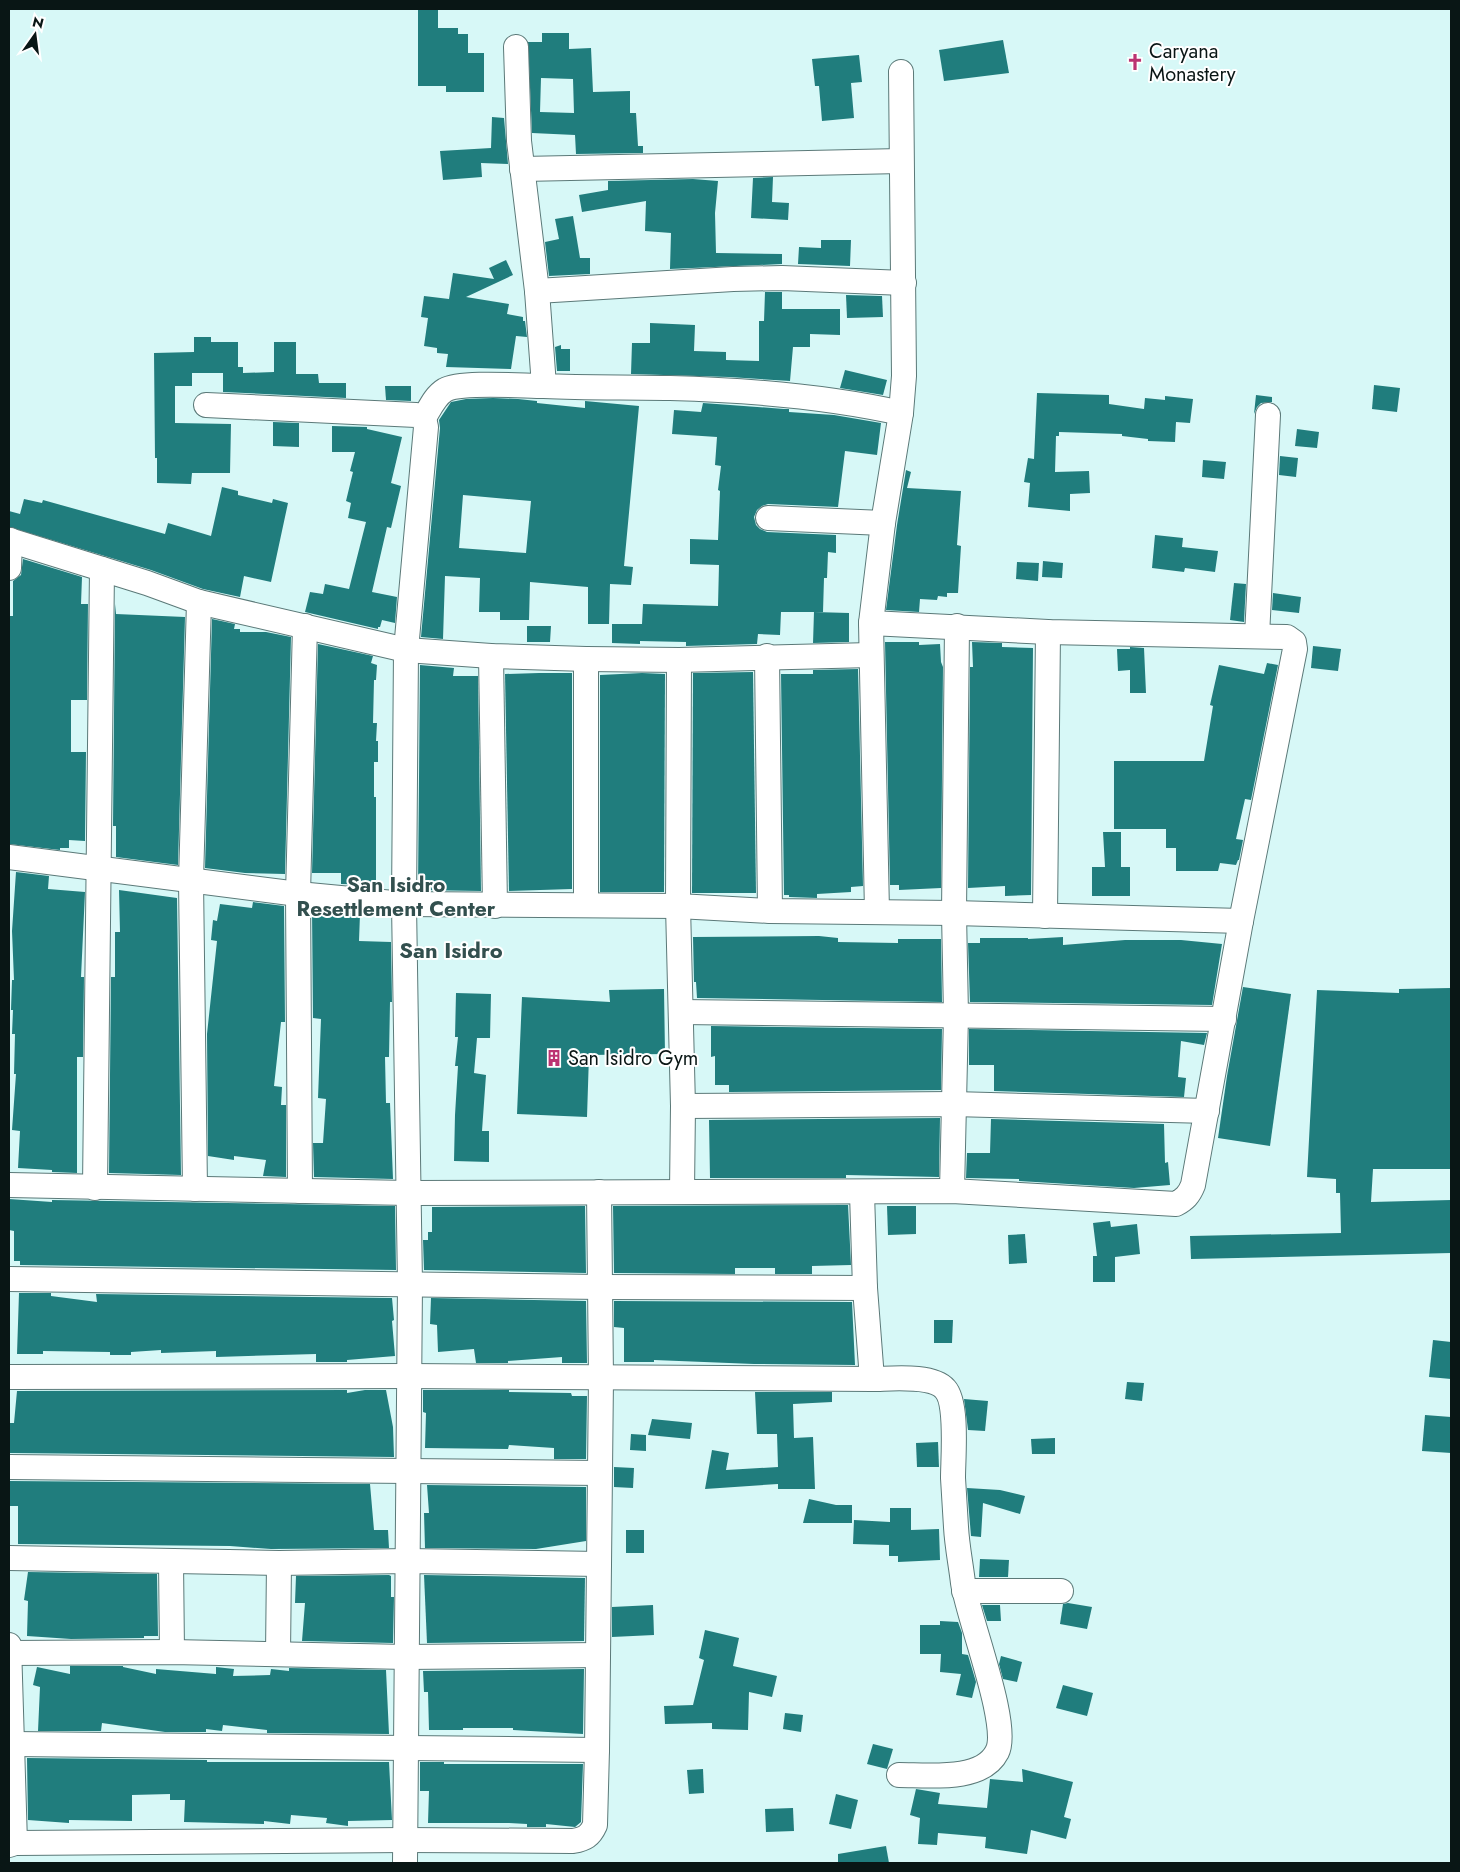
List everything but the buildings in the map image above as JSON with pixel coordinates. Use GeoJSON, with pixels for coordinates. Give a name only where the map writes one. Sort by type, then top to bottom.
{"type":"FeatureCollection","features":[{"type":"Feature","properties":{"kind":"street"},"geometry":{"type":"LineString","coordinates":[[516,47],[518,132],[537,291],[544,386]]}},
{"type":"Feature","properties":{"kind":"street"},"geometry":{"type":"LineString","coordinates":[[877,912],[871,623],[883,524],[901,413],[904,376],[901,72]]}},
{"type":"Feature","properties":{"kind":"street"},"geometry":{"type":"LineString","coordinates":[[522,168],[901,161]]}},
{"type":"Feature","properties":{"kind":"street"},"geometry":{"type":"LineString","coordinates":[[537,291],[763,278],[904,283]]}},
{"type":"Feature","properties":{"kind":"street"},"geometry":{"type":"LineString","coordinates":[[405,1852],[410,1284],[404,904],[406,650],[426,428],[424,418],[434,399],[446,390],[461,385],[670,388],[759,392],[861,404],[901,413]]}},
{"type":"Feature","properties":{"kind":"street"},"geometry":{"type":"LineString","coordinates":[[206,405],[416,415],[424,418]]}},
{"type":"Feature","properties":{"kind":"street"},"geometry":{"type":"LineString","coordinates":[[1257,636],[1268,416]]}},
{"type":"Feature","properties":{"kind":"street"},"geometry":{"type":"LineString","coordinates":[[768,518],[883,524]]}},
{"type":"Feature","properties":{"kind":"street"},"geometry":{"type":"LineString","coordinates":[[9,568],[9,540],[199,602],[406,650],[491,656],[679,660],[767,656],[871,655]]}},
{"type":"Feature","properties":{"kind":"street"},"geometry":{"type":"LineString","coordinates":[[95,1188],[102,569]]}},
{"type":"Feature","properties":{"kind":"street"},"geometry":{"type":"LineString","coordinates":[[195,1189],[191,880],[199,602]]}},
{"type":"Feature","properties":{"kind":"street"},"geometry":{"type":"LineString","coordinates":[[9,1185],[409,1193],[682,1191],[862,1193],[952,1191],[1176,1204],[1184,1200],[1190,1193],[1193,1185],[1241,921],[1295,649],[1294,642],[1287,637],[1048,632],[871,623]]}},
{"type":"Feature","properties":{"kind":"street"},"geometry":{"type":"LineString","coordinates":[[300,1191],[298,894],[305,626]]}},
{"type":"Feature","properties":{"kind":"street"},"geometry":{"type":"LineString","coordinates":[[952,1191],[956,1015],[954,913],[957,626]]}},
{"type":"Feature","properties":{"kind":"street"},"geometry":{"type":"LineString","coordinates":[[1045,916],[1048,632]]}},
{"type":"Feature","properties":{"kind":"street"},"geometry":{"type":"LineString","coordinates":[[491,656],[495,906]]}},
{"type":"Feature","properties":{"kind":"street"},"geometry":{"type":"LineString","coordinates":[[767,656],[770,911]]}},
{"type":"Feature","properties":{"kind":"street"},"geometry":{"type":"LineString","coordinates":[[586,659],[586,904]]}},
{"type":"Feature","properties":{"kind":"street"},"geometry":{"type":"LineString","coordinates":[[679,660],[678,906],[683,1106],[682,1191]]}},
{"type":"Feature","properties":{"kind":"street"},"geometry":{"type":"LineString","coordinates":[[9,857],[298,894],[404,904],[495,906],[586,904],[770,911],[954,913],[1241,921]]}},
{"type":"Feature","properties":{"kind":"street"},"geometry":{"type":"LineString","coordinates":[[681,1012],[1224,1019]]}},
{"type":"Feature","properties":{"kind":"street"},"geometry":{"type":"LineString","coordinates":[[683,1106],[953,1104],[1207,1111]]}},
{"type":"Feature","properties":{"kind":"street"},"geometry":{"type":"LineString","coordinates":[[9,1645],[12,1744],[12,1844],[405,1852],[584,1839],[592,1834],[595,1824],[597,1750],[601,1378],[599,1192]]}},
{"type":"Feature","properties":{"kind":"street"},"geometry":{"type":"LineString","coordinates":[[862,1193],[865,1288],[872,1379]]}},
{"type":"Feature","properties":{"kind":"street"},"geometry":{"type":"LineString","coordinates":[[9,1279],[600,1287],[865,1288]]}},
{"type":"Feature","properties":{"kind":"street"},"geometry":{"type":"LineString","coordinates":[[9,1377],[408,1376],[872,1379],[924,1380],[938,1383],[946,1389],[950,1398],[953,1420],[953,1479],[956,1530],[964,1591],[994,1700],[1001,1741],[998,1752],[981,1770],[956,1774],[899,1775]]}},
{"type":"Feature","properties":{"kind":"street"},"geometry":{"type":"LineString","coordinates":[[9,1467],[599,1473]]}},
{"type":"Feature","properties":{"kind":"street"},"geometry":{"type":"LineString","coordinates":[[9,1558],[279,1563],[407,1561],[599,1564]]}},
{"type":"Feature","properties":{"kind":"street"},"geometry":{"type":"LineString","coordinates":[[171,1561],[172,1652]]}},
{"type":"Feature","properties":{"kind":"street"},"geometry":{"type":"LineString","coordinates":[[278,1654],[279,1563]]}},
{"type":"Feature","properties":{"kind":"street"},"geometry":{"type":"LineString","coordinates":[[964,1591],[1061,1591]]}},
{"type":"Feature","properties":{"kind":"street"},"geometry":{"type":"LineString","coordinates":[[9,1653],[172,1652],[406,1657],[598,1655]]}},
{"type":"Feature","properties":{"kind":"street"},"geometry":{"type":"LineString","coordinates":[[12,1744],[597,1750]]}},
{"type":"Feature","properties":{"kind":"place","name":"Caryana Monastery"},"geometry":{"type":"Point","coordinates":[1135,62]}},
{"type":"Feature","properties":{"kind":"place","name":"San Isidro Gym"},"geometry":{"type":"Point","coordinates":[554,1058]}},
{"type":"Feature","properties":{"kind":"district","name":"San Isidro Resettlement Center"},"geometry":{"type":"Point","coordinates":[396,897]}},
{"type":"Feature","properties":{"kind":"district","name":"San Isidro"},"geometry":{"type":"Point","coordinates":[451,950]}}]}
